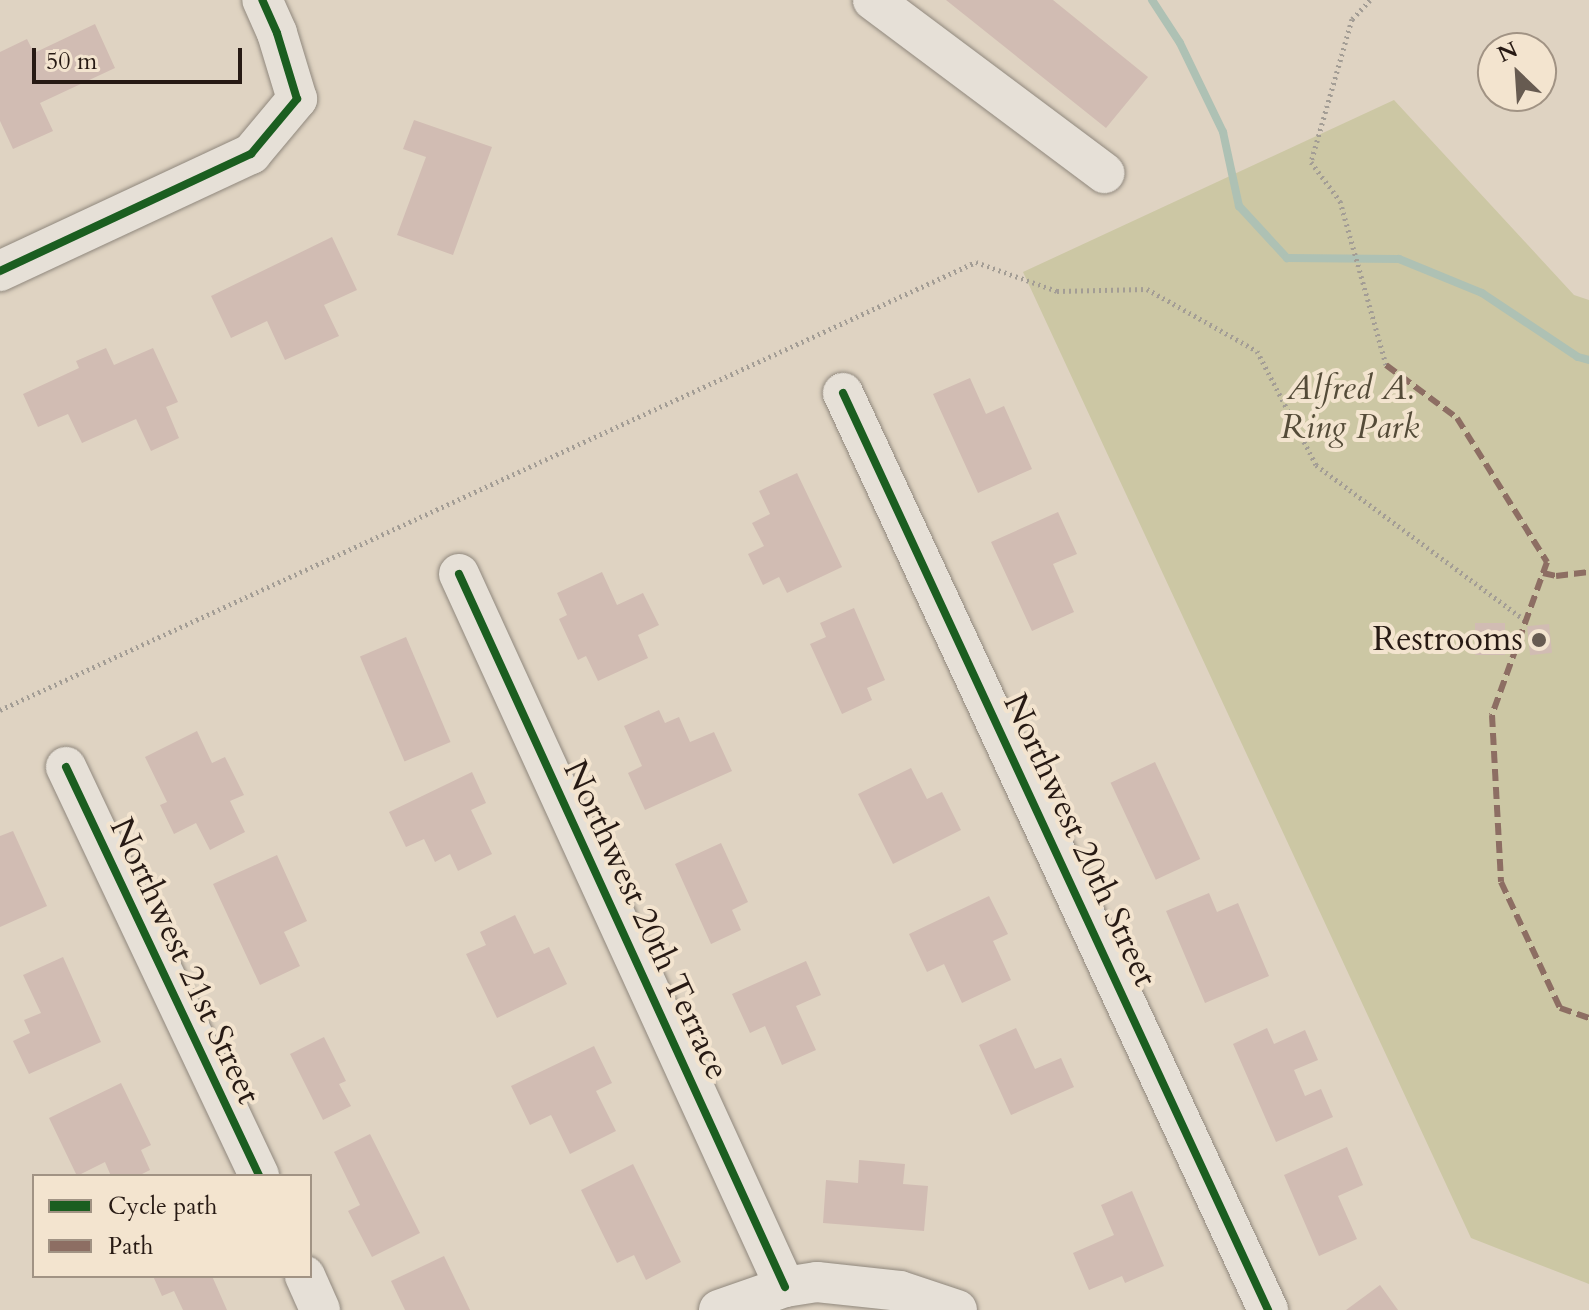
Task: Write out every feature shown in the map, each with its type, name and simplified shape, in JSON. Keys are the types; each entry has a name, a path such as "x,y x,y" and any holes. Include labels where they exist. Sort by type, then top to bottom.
{"street":[{"path":"0,271 251,154 297,99 262,0"},
{"path":"873,0 1104,173"},
{"name":"Northwest 20th Street","path":"843,393 1268,1310"},
{"name":"Northwest 20th Terrace","path":"459,574 785,1287"},
{"name":"Northwest 21st Street","path":"66,767 258,1174"},
{"path":"306,1278 320,1310"},
{"path":"719,1310 785,1287 817,1282 900,1291 957,1310"}],"path":[{"path":"1370,0 1352,19 1311,162 1340,201 1386,365"},
{"path":"0,710 976,262 1057,291 1147,289 1257,351 1316,465 1526,621"}],"green space":[{"name":"Alfred A. Ring Park","path":"1394,100 1574,295 1589,300 1589,1284 1471,1238 1023,272"}],"building":[{"path":"946,0 1053,0 1148,77 1106,128"},
{"path":"95,24 115,68 40,103 53,131 13,149 0,121 0,52 27,39 34,53"},
{"path":"414,120 492,147 453,255 397,235 426,157 403,149"},
{"path":"332,237 357,290 324,305 339,336 285,360 267,321 231,338 211,296"},
{"path":"106,348 114,365 153,348 178,402 166,407 179,438 151,451 136,419 82,443 68,414 38,427 23,394 79,368 76,361"},
{"path":"970,378 986,414 1004,406 1032,469 978,493 933,394"},
{"path":"797,473 842,567 787,593 779,577 763,585 748,554 764,546 752,523 770,514 759,491"},
{"path":"1058,512 1077,554 1053,564 1074,612 1032,631 991,542"},
{"path":"602,572 617,605 643,593 659,625 638,635 648,658 598,681 586,656 578,660 559,619 567,615 557,593"},
{"path":"854,608 885,680 867,688 872,700 842,714 810,644 826,637 820,623"},
{"path":"1475,623 1505,623 1505,655 1475,655"},
{"name":"Restrooms","path":"1549,624 1552,653 1530,655 1527,626"},
{"path":"406,637 451,742 405,761 360,657"},
{"path":"659,710 665,723 679,717 690,742 714,732 732,771 645,810 628,773 642,766 624,726"},
{"path":"197,731 212,763 225,757 244,795 230,801 245,832 210,850 196,823 174,834 160,805 167,802 145,757"},
{"path":"1155,762 1200,859 1156,880 1111,783"},
{"path":"911,768 927,799 942,792 961,830 893,864 858,794"},
{"path":"472,772 486,803 471,810 492,854 458,871 450,854 435,862 424,839 406,847 389,812"},
{"path":"13,831 47,906 0,927 0,836"},
{"path":"721,843 748,902 732,910 741,930 711,944 675,864"},
{"path":"277,855 307,921 284,932 300,966 260,985 213,884"},
{"path":"1209,893 1217,912 1238,903 1269,976 1205,1003 1166,911"},
{"path":"989,896 1008,934 993,941 1011,980 962,1003 944,964 927,972 909,934"},
{"path":"515,915 534,954 549,947 567,984 497,1018 466,954 486,945 480,932"},
{"path":"63,957 101,1042 29,1074 13,1041 30,1033 24,1020 41,1013 23,975"},
{"path":"806,961 821,995 796,1006 816,1050 782,1065 765,1026 750,1033 732,994"},
{"path":"1016,1028 1035,1069 1061,1058 1074,1087 1011,1115 979,1045"},
{"path":"1267,1028 1274,1044 1305,1030 1318,1060 1294,1070 1305,1096 1321,1089 1333,1117 1276,1142 1233,1044"},
{"path":"324,1037 346,1081 339,1084 351,1106 323,1120 290,1054"},
{"path":"594,1046 612,1083 596,1091 616,1131 570,1154 551,1115 530,1125 511,1086"},
{"path":"121,1083 151,1145 141,1150 150,1170 142,1174 110,1174 105,1162 76,1174 49,1118"},
{"path":"370,1134 420,1233 372,1257 348,1211 360,1205 334,1152"},
{"path":"1347,1147 1363,1185 1338,1196 1357,1239 1319,1256 1284,1175"},
{"path":"859,1160 905,1164 903,1184 928,1186 924,1231 823,1223 826,1180 858,1183"},
{"path":"633,1164 681,1262 646,1280 634,1255 617,1263 581,1190"},
{"path":"1132,1191 1164,1266 1125,1283 1122,1276 1089,1290 1073,1253 1114,1235 1101,1205"},
{"path":"444,1256 470,1310 405,1310 391,1281"},
{"path":"154,1278 213,1278 227,1310 183,1310 174,1291 162,1296"},
{"path":"1380,1285 1398,1310 1346,1310"}],"waterway":[{"path":"1152,0 1180,43 1223,132 1239,206 1287,258 1399,259 1482,293 1578,357 1589,360"}],"marked path":[{"path":"1386,365 1457,418 1547,562 1492,715 1501,882 1560,1008 1589,1018"},
{"path":"1543,573 1556,576 1589,572"}],"cycle path":[{"path":"0,271 251,154 297,99 277,33 262,0"},
{"path":"843,393 1268,1310"},
{"path":"459,574 785,1287"},
{"path":"66,767 258,1174"}],"place":[{"name":"Restrooms","path":"1539,640"}]}
